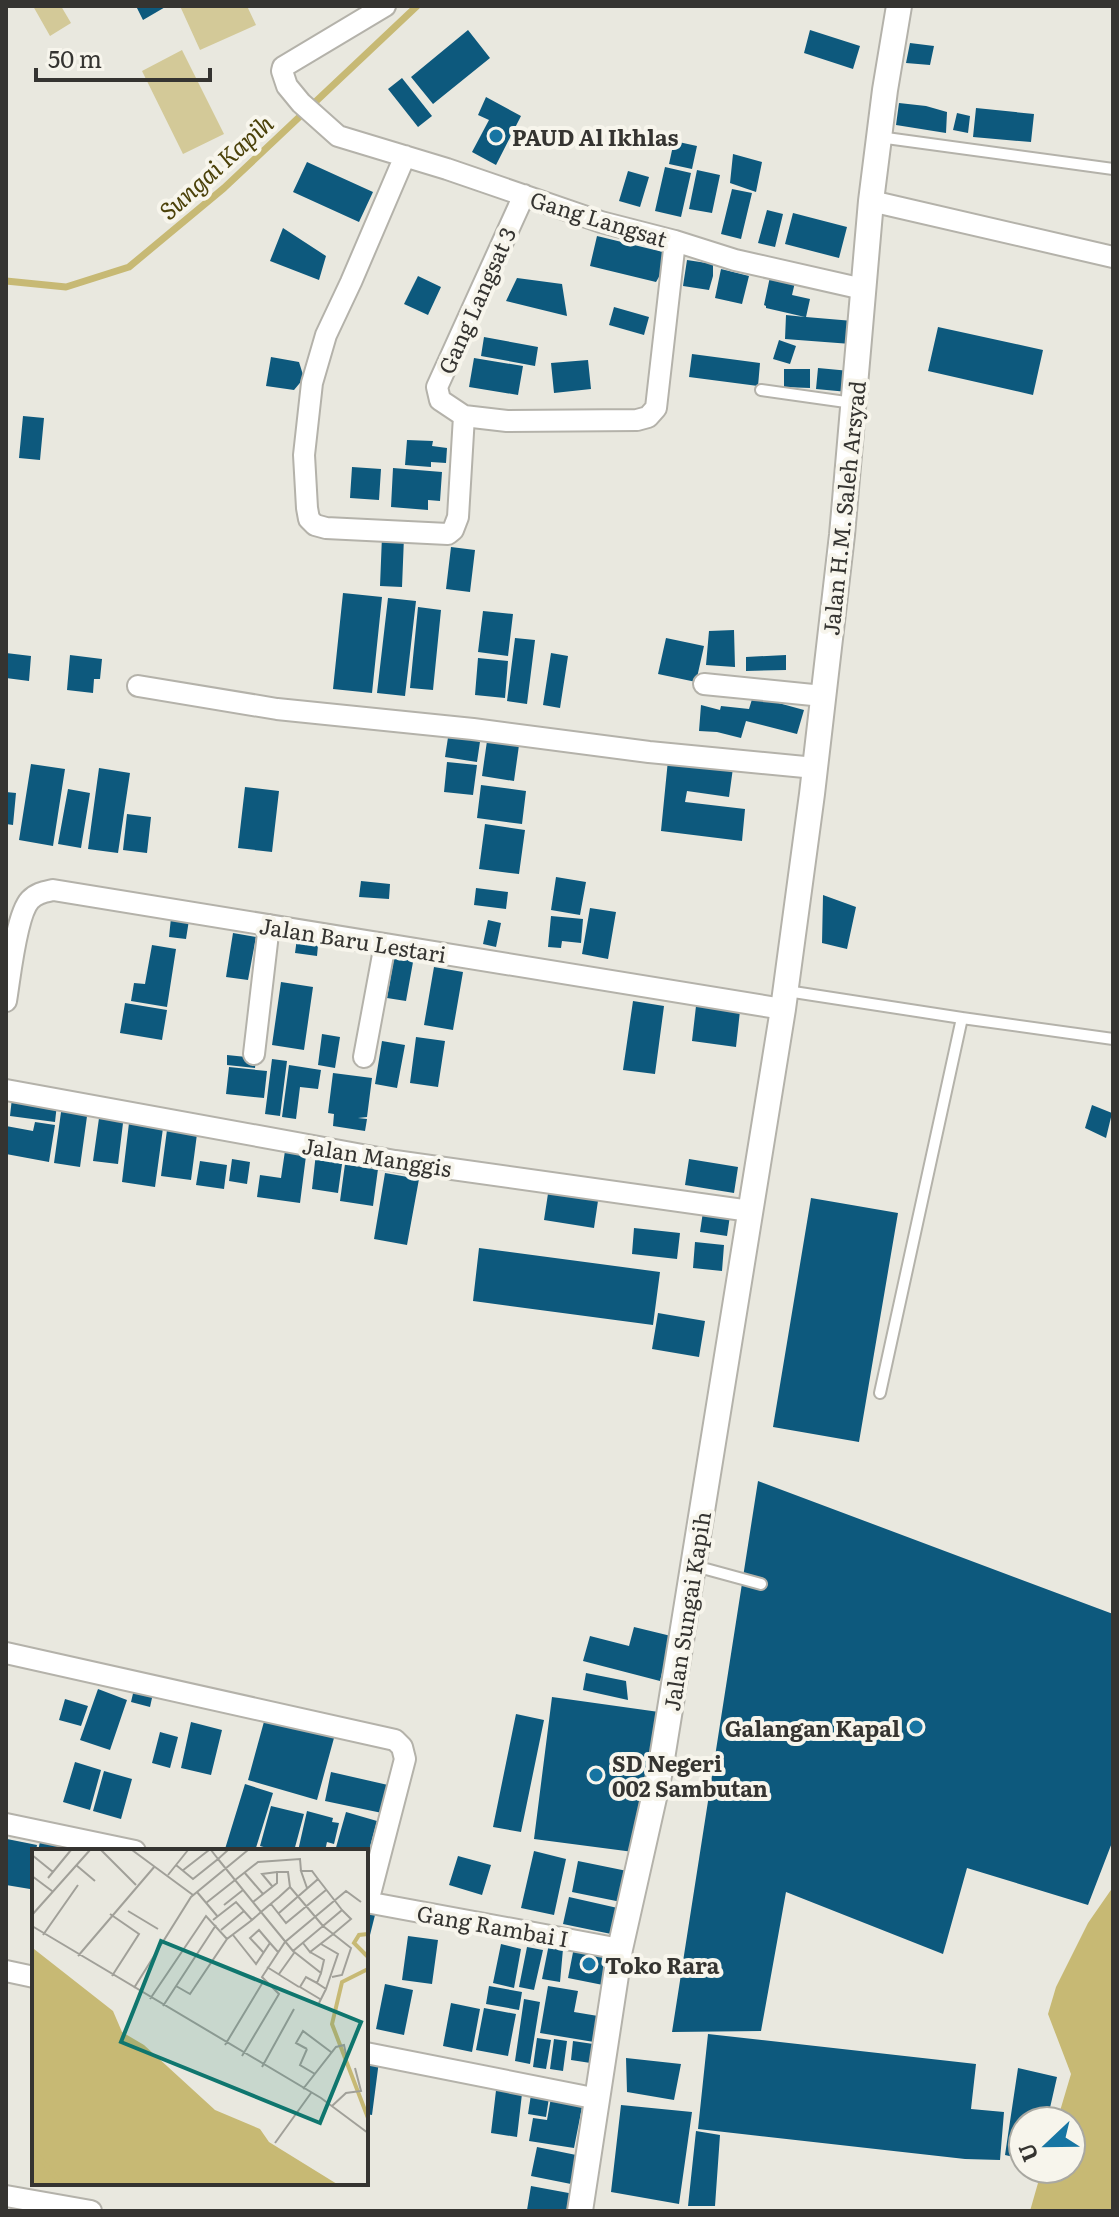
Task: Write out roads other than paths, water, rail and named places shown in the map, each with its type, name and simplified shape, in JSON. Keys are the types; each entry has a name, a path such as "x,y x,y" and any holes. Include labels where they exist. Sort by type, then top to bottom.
{"street":[{"name":"Gang Langsat","path":"385,6 286,63 282,71 287,86 301,103 333,132 601,222 735,260 863,289"},
{"name":"Jalan H.M. Saleh Arsyad","path":"784,1000 842,535 871,201 899,6"},
{"path":"405,156 326,335 312,383 304,455 307,508 309,519 315,525 448,534 458,517 464,416 507,421 637,420 648,417 656,408 675,241"},
{"name":"Gang Langsat 3","path":"464,416 440,400 437,387 524,195"},
{"path":"871,201 1113,257"},
{"path":"704,684 823,696"},
{"path":"138,686 277,709 815,768"},
{"name":"Jalan Baru Lestari","path":"6,1001 21,916 27,902 37,893 53,890 385,944 784,1000"},
{"path":"254,1054 269,925"},
{"path":"364,1057 385,944"},
{"name":"Jalan Sungai Kapih","path":"580,2211 620,1949 660,1771 784,1000"},
{"name":"Jalan Manggis","path":"6,1090 395,1161 750,1211"},
{"path":"6,1653 380,1736 399,1743 405,1759 368,1898"},
{"path":"6,1824 125,1849"},
{"name":"Gang Rambai I","path":"368,1902 620,1949"},
{"path":"6,1971 32,1977"},
{"path":"368,2053 598,2099"},
{"path":"6,2196 91,2211"}],"lane":[{"path":"879,137 1113,169"},
{"path":"761,390 853,403"},
{"path":"784,1000 962,1018 1113,1039"},
{"path":"880,1393 962,1018"},
{"path":"693,1566 761,1584"}],"waterway":[{"name":"Sungai Kapih","path":"6,281 66,287 129,267 224,188 417,6"}],"place":[{"name":"PAUD Al Ikhlas","path":"496,136"},
{"name":"Galangan Kapal","path":"916,1727"},
{"name":"SD Negeri 002 Sambutan","path":"596,1775"},
{"name":"Toko Rara","path":"589,1964"}]}
